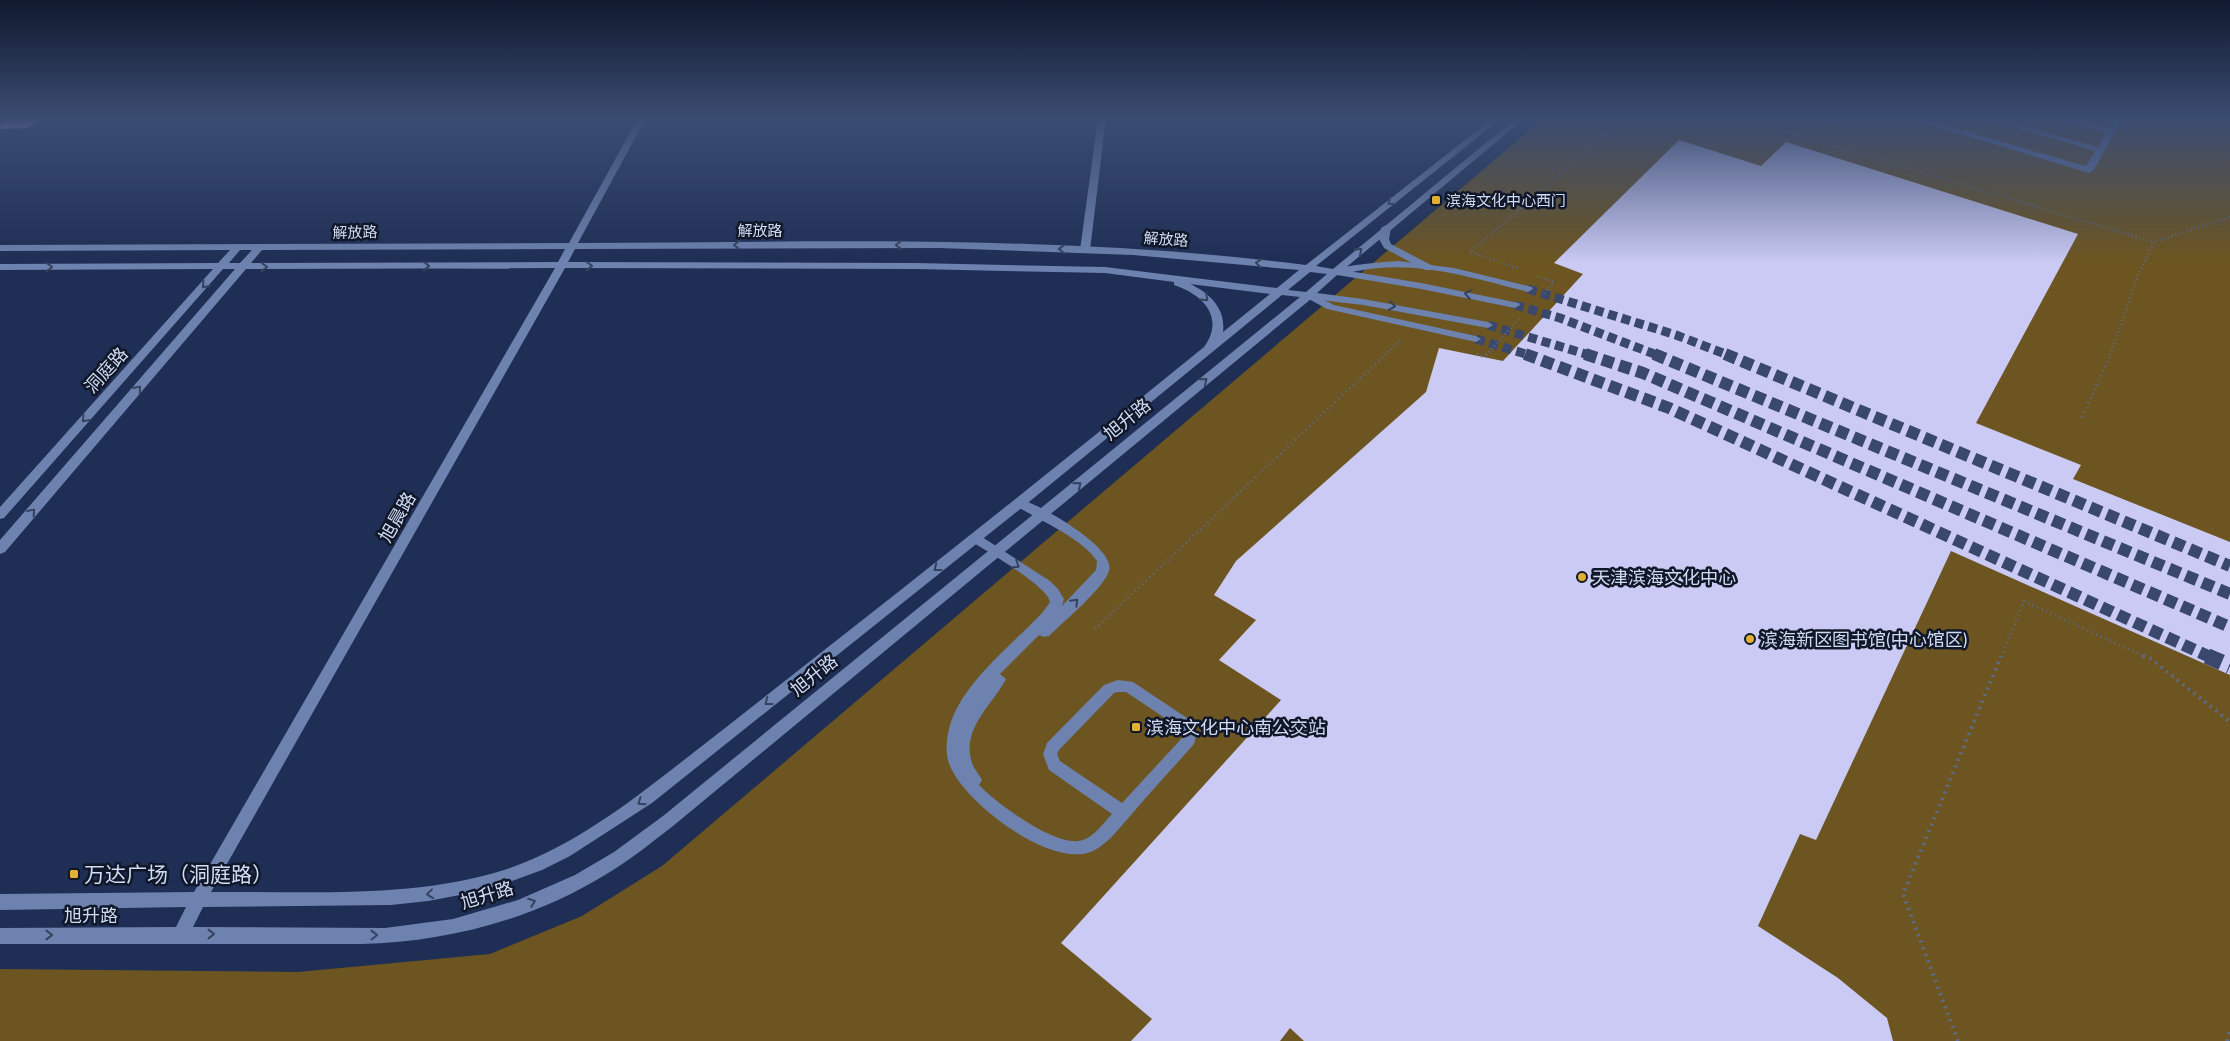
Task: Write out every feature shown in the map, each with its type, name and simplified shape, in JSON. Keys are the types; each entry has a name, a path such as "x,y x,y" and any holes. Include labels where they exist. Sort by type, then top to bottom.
{"street":[{"name":"旭晨路","path":"181,934 198,900 561,266 615,167"},
{"path":"1085,250 1096,167"},
{"name":"旭升路","path":"0,902 357,899 428,894 461,889 536,865 616,819 647,798 1020,503 1307,269 1437,167"},
{"name":"旭升路","path":"0,936 422,933 485,918 552,894 586,878 619,857 668,821 1309,295 1386,228 1461,167"},
{"path":"2076,167 2088,170 2090,167"},
{"path":"1386,228 1384,239 1387,246 1429,268"},
{"name":"解放路","path":"0,248 939,245 1085,250 1187,256 1307,269 1434,288 1515,305"},
{"name":"洞庭路","path":"0,515 237,248"},
{"path":"0,549 259,248"},
{"path":"1333,273 1380,265 1429,268 1528,289"},
{"name":"解放路","path":"0,267 1008,267 1105,270 1282,291 1419,311 1488,325"},
{"path":"1144,274 1183,284 1208,300 1214,307 1218,324 1217,334 1207,352"},
{"path":"1309,295 1331,307 1476,339"},
{"path":"1020,503 1078,537 1099,554 1104,569 1098,579 1002,674 981,700 965,730 963,753 970,775 980,788 1046,835 1065,842 1094,842"},
{"path":"975,538 1039,579 1052,589 1057,597 1056,606 968,702 959,720 956,735 955,758 958,768 974,792 1043,840 1083,848 1094,842 1122,813 1189,740 1190,732 1185,724 1128,686 1118,686 1109,689 1052,747 1050,754 1054,765 1122,813"}],"path":[{"path":"1517,268 1470,252 1569,167"},
{"path":"1903,167 2154,242 2230,217"},
{"path":"2082,417 2109,358 2139,273 2154,242"},
{"path":"1536,275 1554,282"},
{"path":"1095,628 1402,338"},
{"path":"1475,354 1484,357"},
{"path":"1958,1041 1904,894 2024,601 2151,659 2230,722"},
{"path":"2227,1041 2230,1028"}],"shaded area":[{"path":"1487,167 2230,167 2230,1041 0,1041 0,969 298,972 490,954 582,916 662,866"}],"building":[{"name":"天津滨海文化中心","path":"1652,167 1864,167 2078,234 1976,423 2081,465 2073,479 2230,542 2230,675 1951,551 1816,840 1800,834 1758,926 1838,978 1887,1018 1893,1041 1304,1041 1290,1028 1280,1041 1131,1041 1152,1019 1061,943 1281,700 1219,660 1256,620 1214,595 1236,561 1426,392 1439,348 1503,361 1583,274 1554,263"}],"tunnel":[{"path":"1528,289 1676,335 1728,355"},
{"path":"1515,305 1560,318 1657,355"},
{"path":"1488,325 1589,355"},
{"path":"1476,339 1529,355"},
{"path":"1525,354 1669,408 2210,657"},
{"path":"1585,354 1643,373 2230,627"},
{"path":"1654,354 2230,594"},
{"path":"1725,354 2230,566"},
{"path":"2207,656 2230,666"}],"place":[{"name":"滨海文化中心西门","path":"1436,200"},
{"name":"天津滨海文化中心","path":"1582,577"},
{"name":"滨海新区图书馆(中心馆区)","path":"1750,639"},
{"name":"滨海文化中心南公交站","path":"1136,727"},
{"name":"万达广场（洞庭路）","path":"74,874"}]}
